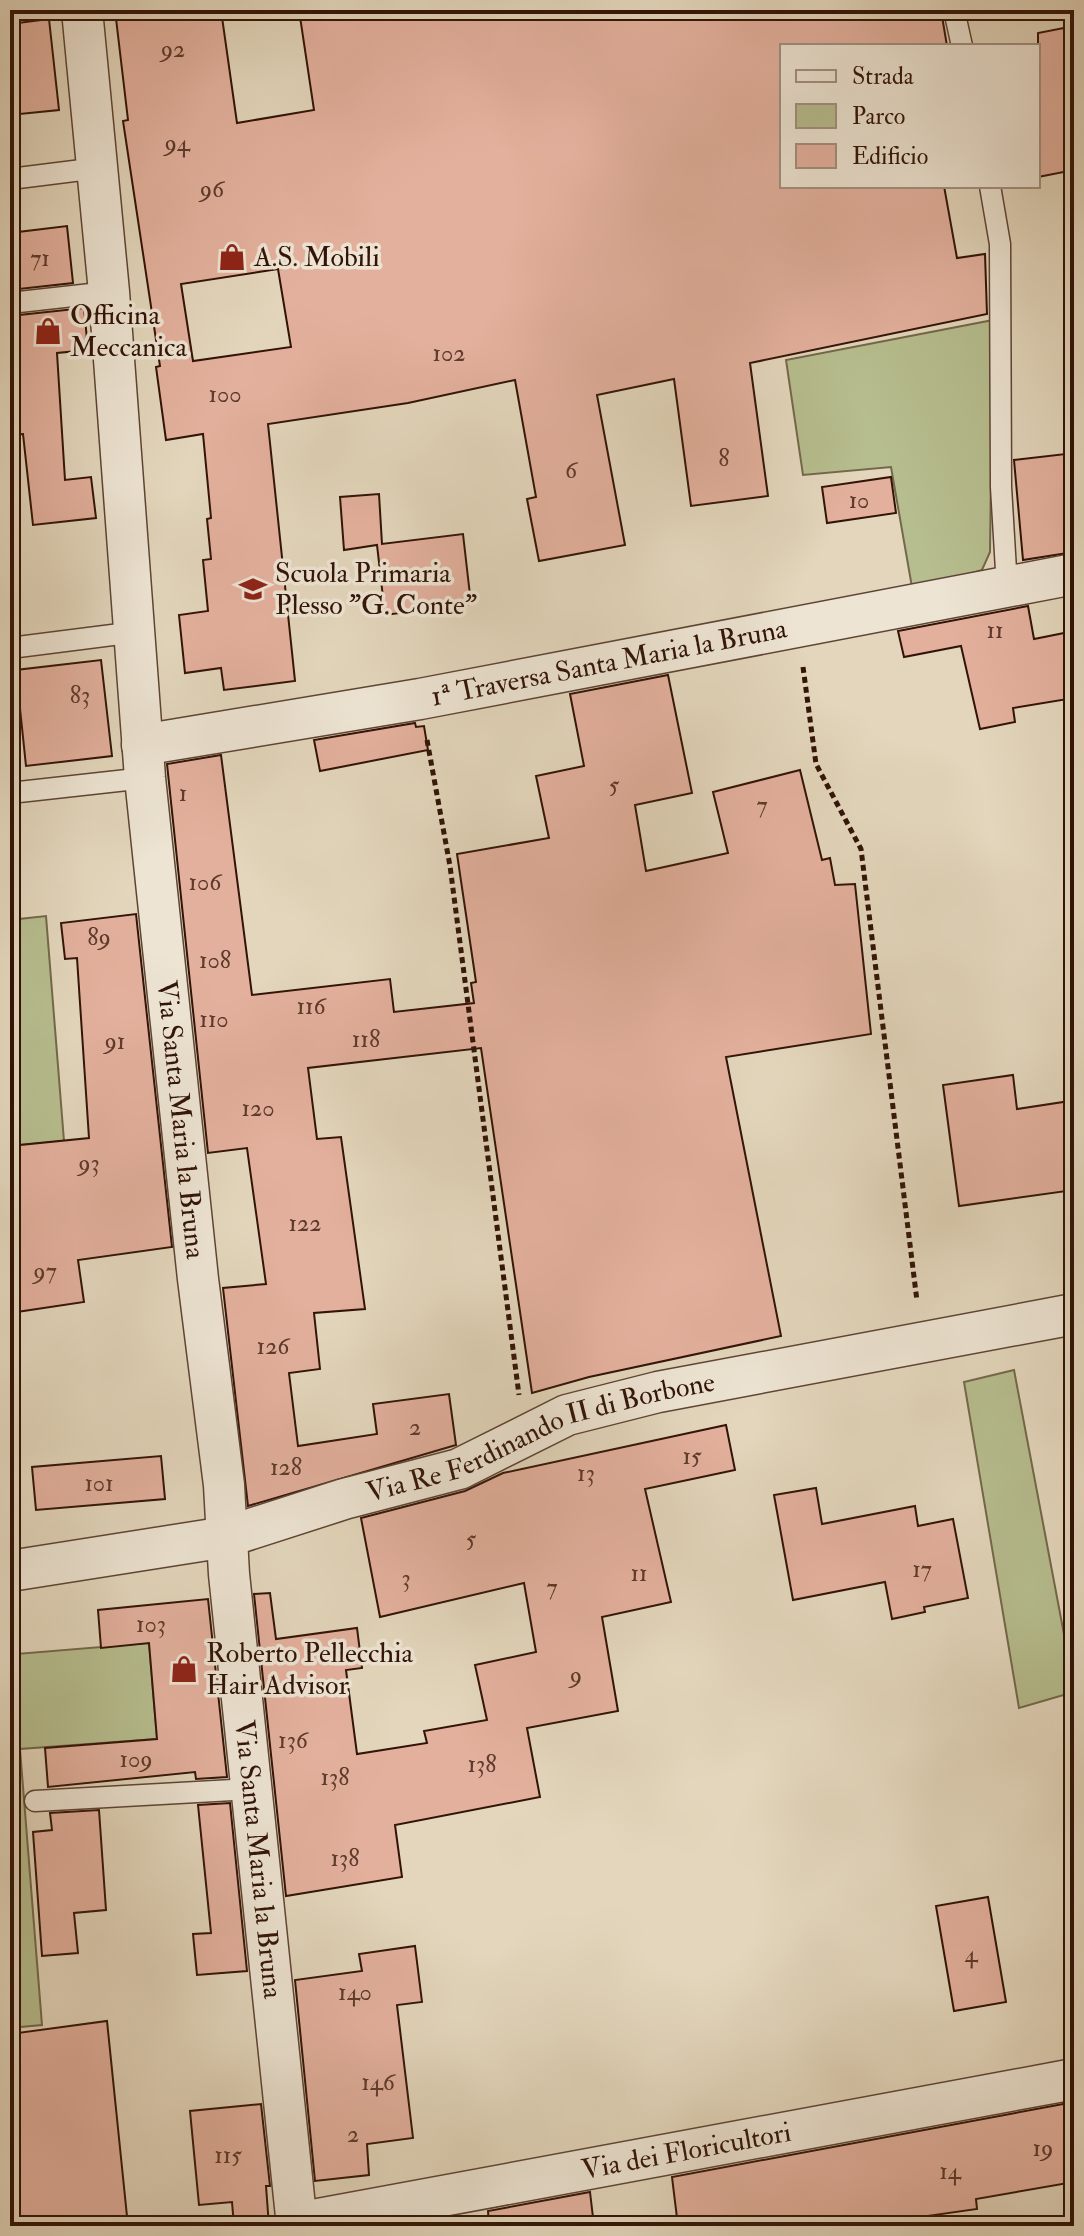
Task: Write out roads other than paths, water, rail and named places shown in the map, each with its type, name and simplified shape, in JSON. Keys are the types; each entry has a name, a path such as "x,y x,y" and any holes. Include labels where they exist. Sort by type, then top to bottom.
{"street":[{"name":"Via Santa Maria la Bruna","path":"82,10 109,292 144,762 198,1279 224,1485 226,1537 297,2224"},
{"name":"1ª Traversa Santa Maria la Bruna","path":"144,762 420,699 1074,574"},
{"name":"Via Re Ferdinando II di Borbone","path":"10,1571 226,1537 344,1499 459,1469 567,1415 658,1392 1074,1314"},
{"name":"Via dei Floricultori","path":"297,2224 1074,2079"}],"lane":[{"path":"954,10 962,44"},
{"path":"10,179 98,168"},
{"path":"990,188 1000,244 1001,487 1007,587"},
{"path":"10,303 109,292"},
{"path":"10,648 136,632"},
{"path":"10,793 144,762"},
{"path":"35,1801 251,1789"}],"place":[{"name":"A.S. Mobili","path":"232,257"},
{"name":"Officina Meccanica","path":"48,331"},
{"name":"Scuola Primaria Plesso \"G. Conte\"","path":"253,589"},
{"name":"Roberto Pellecchia Hair Advisor","path":"184,1669"}]}
